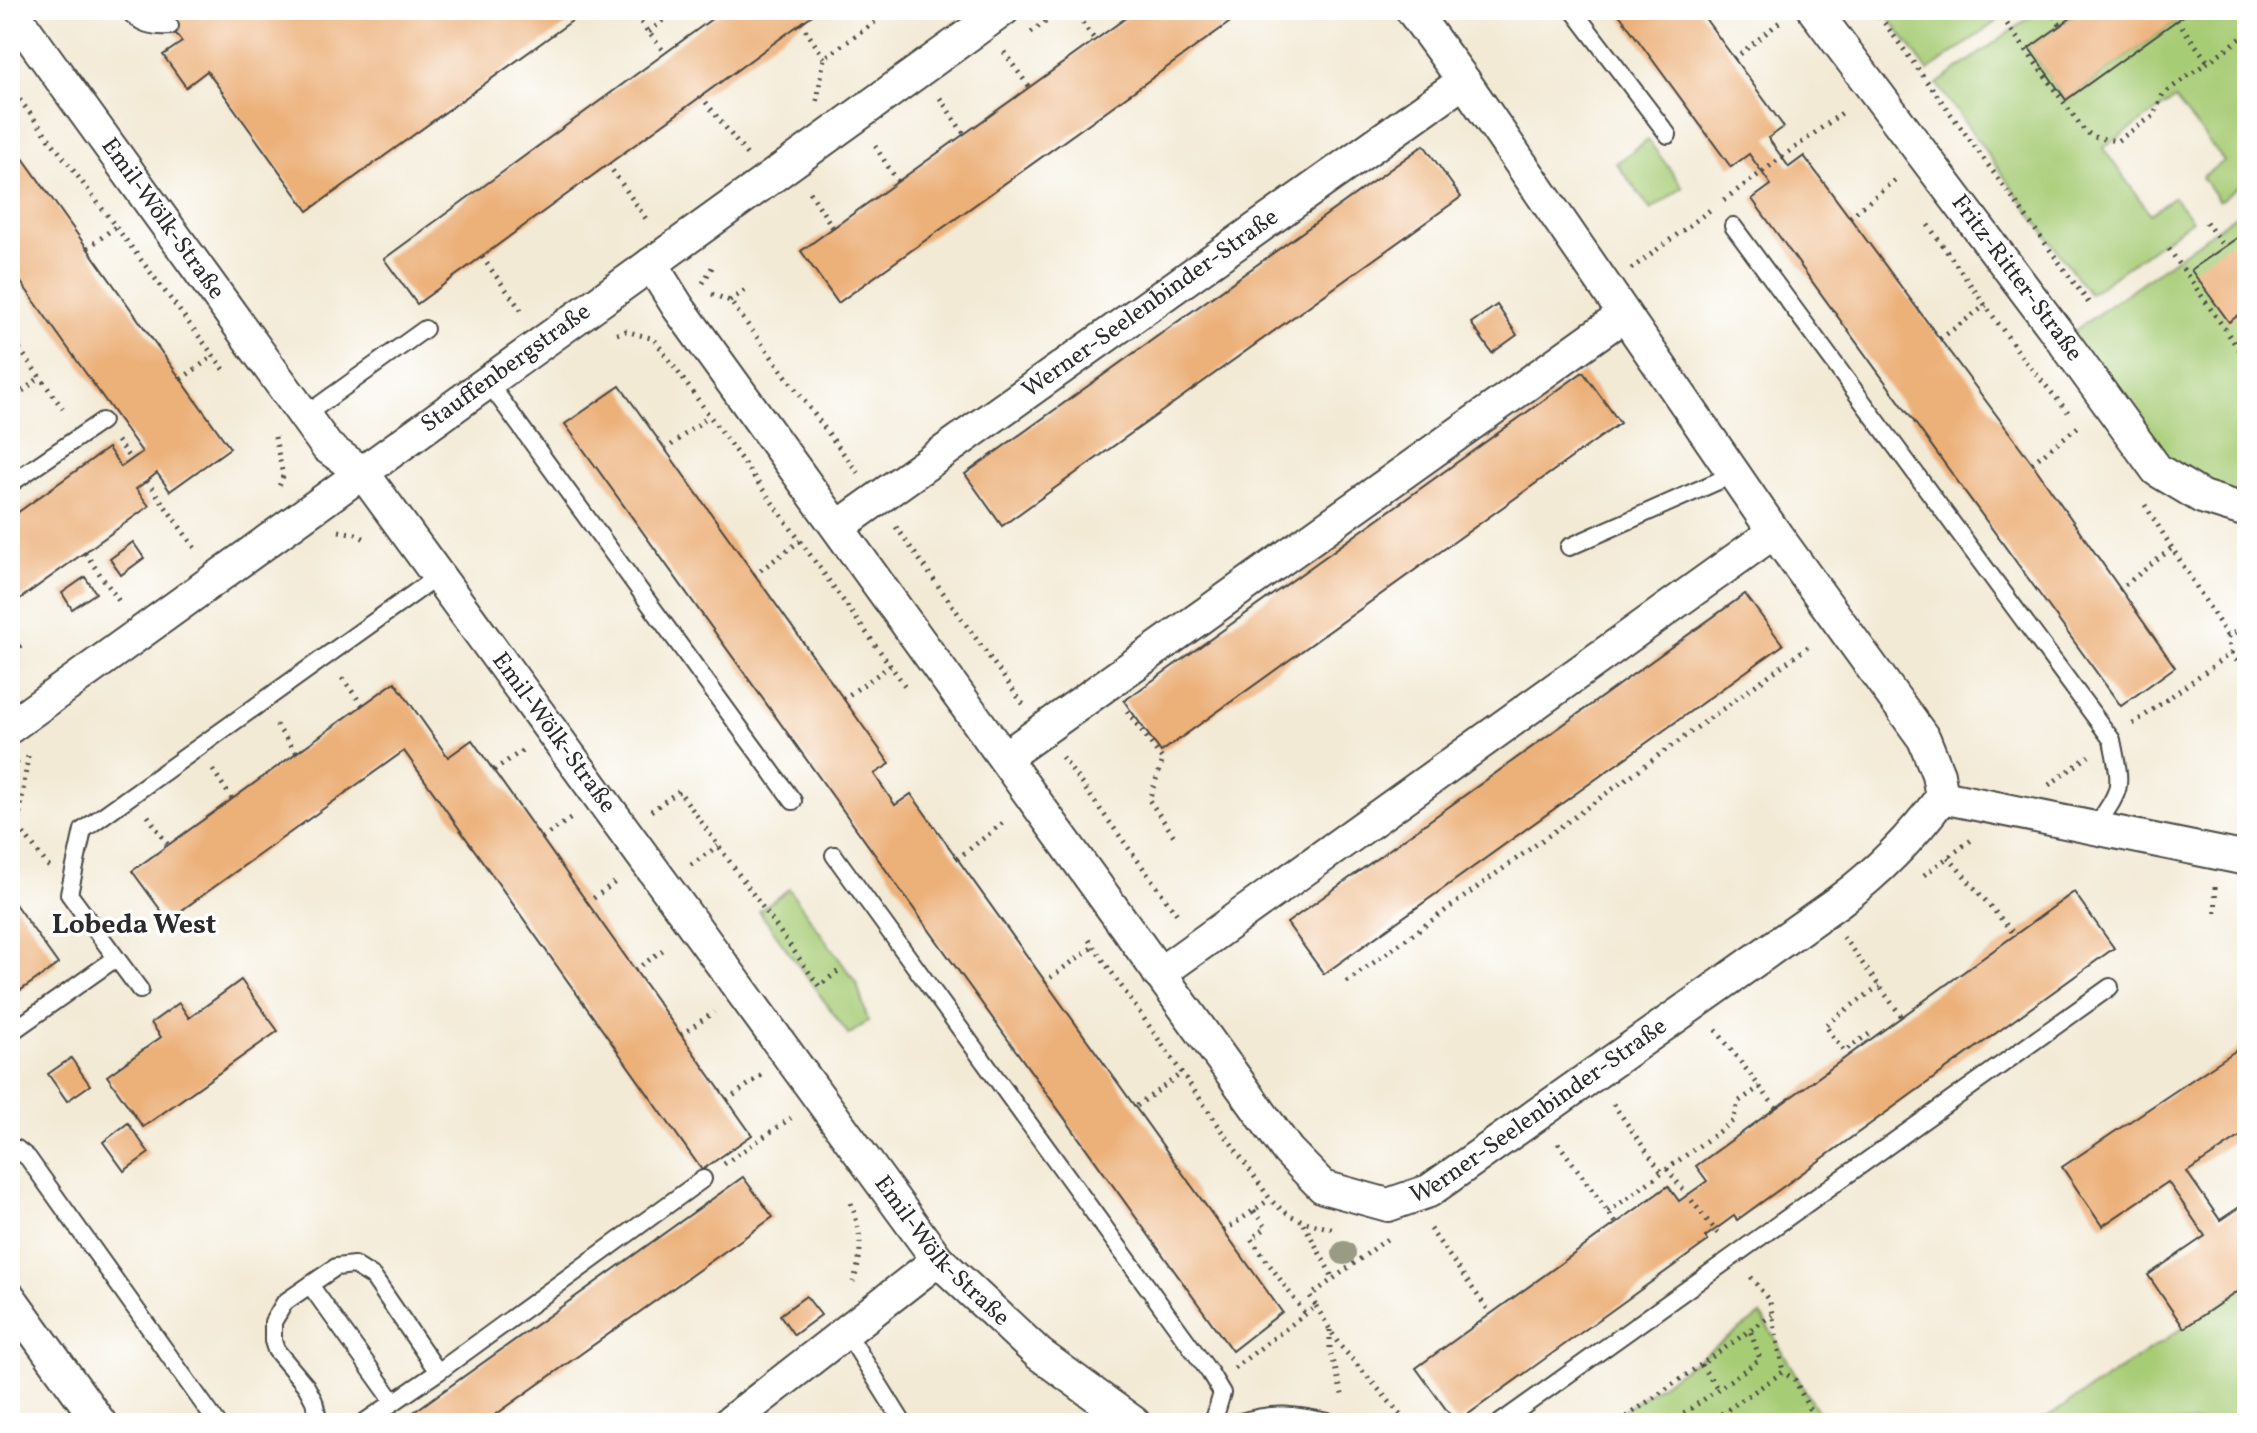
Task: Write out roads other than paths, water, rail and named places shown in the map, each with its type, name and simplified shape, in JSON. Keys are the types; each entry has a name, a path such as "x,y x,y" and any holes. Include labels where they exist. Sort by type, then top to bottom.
{"street":[{"name":"Emil-Wölk-Straße","path":"11,10 327,447 363,473 938,1260 1039,1354 1134,1423"},
{"name":"Stauffenbergstraße","path":"10,727 1003,10"},
{"path":"1412,10 1774,532 1924,739 1938,774 1942,797 2247,859"},
{"name":"Fritz-Ritter-Straße","path":"1814,10 2047,318 2157,470 2202,497 2247,511"},
{"name":"Werner-Seelenbinder-Straße","path":"838,527 1464,81"},
{"name":"Werner-Seelenbinder-Straße","path":"651,264 678,307 1159,974 1288,1151 1323,1187 1388,1205 1429,1191 1856,888 1921,826 1942,797"},
{"path":"1005,757 1624,315"},
{"path":"1159,974 1774,532"},
{"path":"729,1423 938,1260"},
{"path":"10,1298 100,1423"}],"lane":[{"path":"128,10 136,21 155,27 170,26"},
{"path":"1573,10 1668,135"},
{"path":"1733,226 2112,740 2120,779 2116,798 2094,829"},
{"path":"304,416 425,329"},
{"path":"488,382 793,801"},
{"path":"10,484 102,421"},
{"path":"1569,547 1734,474"},
{"path":"140,990 69,894 83,830 438,576"},
{"path":"834,855 1216,1382 1222,1393 1213,1423"},
{"path":"10,1033 116,958"},
{"path":"1500,1423 2110,987"},
{"path":"10,1148 17,1149 28,1158 217,1423"},
{"path":"363,1423 703,1179"},
{"path":"319,1423 314,1401 306,1386 276,1350 273,1322 285,1302 344,1265 354,1265 373,1277 438,1372"},
{"path":"310,1285 394,1402"},
{"path":"847,1333 903,1423"},
{"path":"1237,1423 1263,1415 1288,1414 1333,1423"}],"district":[{"name":"Lobeda West","path":"134,925"}]}
